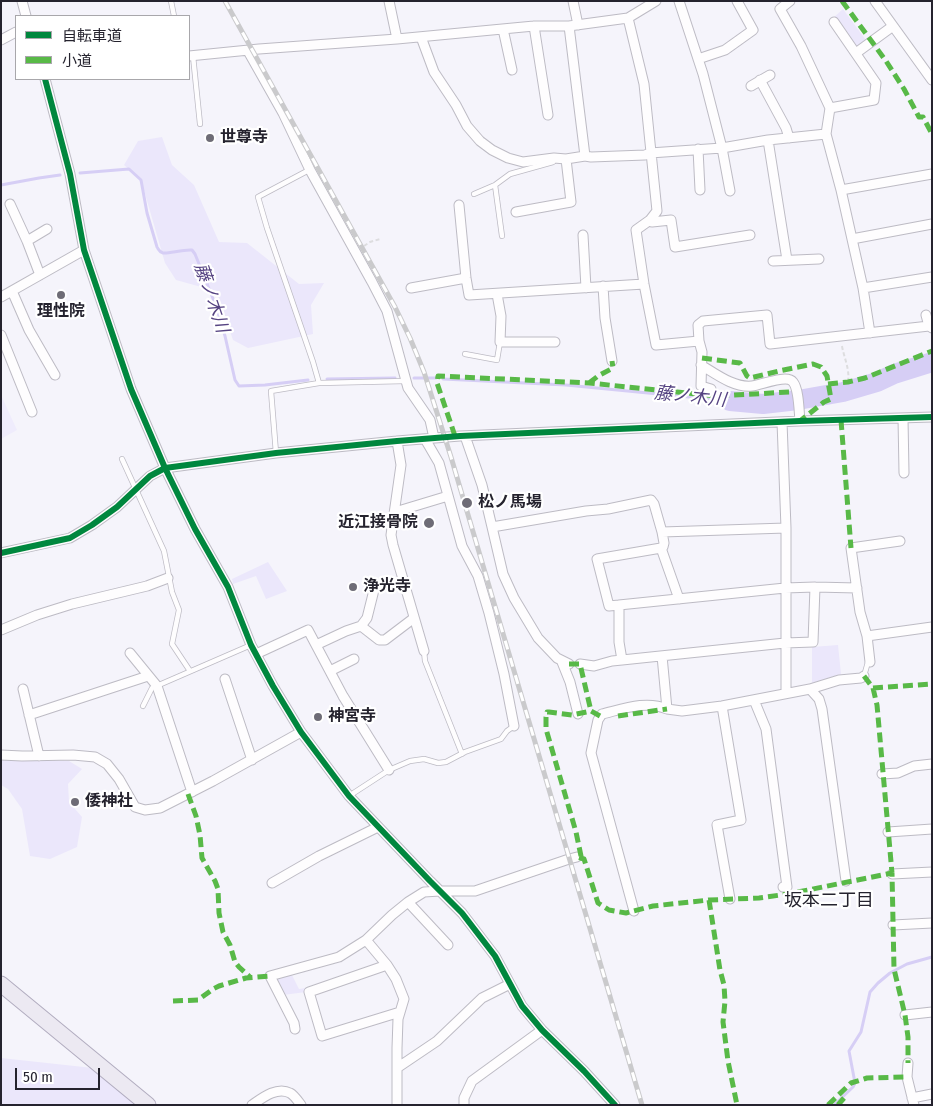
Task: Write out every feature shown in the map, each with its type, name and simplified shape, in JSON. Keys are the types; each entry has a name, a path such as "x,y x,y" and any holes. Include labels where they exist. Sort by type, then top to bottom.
{"main road":[{"path":"1,984 148,1105"}],"street":[{"path":"22,1 26,15"},
{"path":"389,1 397,39"},
{"path":"573,1 573,25 585,156"},
{"path":"679,1 703,74 722,148 730,191"},
{"path":"698,59 724,50 753,30 738,1"},
{"path":"790,1 780,9 801,46 830,108 826,134 841,190 863,288 870,333"},
{"path":"876,1 932,80"},
{"path":"191,56 534,26 573,25 628,18 654,2"},
{"path":"628,18 644,84 656,211 650,220 636,230 656,345 699,341"},
{"path":"830,108 874,100 876,83 834,22"},
{"path":"534,26 548,115"},
{"path":"856,53 893,26"},
{"path":"503,29 512,70"},
{"path":"1,40 15,33"},
{"path":"421,37 434,72 468,126 480,141 502,156 523,162 585,156 644,155 722,148 768,140 826,134"},
{"path":"248,50 283,113 310,170 387,311 408,388 430,420 429,438 439,463 462,546 478,576 504,674 514,726"},
{"path":"751,86 770,75"},
{"path":"45,80 70,174 84,250 131,388 165,468 195,529 228,587 251,645 273,686 301,732 349,796 462,913 495,956 522,1006 542,1030 584,1071 615,1105"},
{"path":"760,80 786,128 789,138"},
{"path":"768,140 787,260"},
{"path":"698,150 700,190"},
{"path":"516,212 571,202 564,159"},
{"path":"841,190 932,174"},
{"path":"10,204 40,275"},
{"path":"459,205 466,278 470,296 644,284"},
{"path":"650,220 652,222 671,220 675,247 750,235"},
{"path":"852,239 932,224"},
{"path":"27,241 47,229"},
{"path":"583,235 586,288"},
{"path":"1,297 84,250"},
{"path":"773,261 819,259"},
{"path":"863,288 932,277"},
{"path":"411,288 466,278"},
{"path":"603,286 605,318 612,361"},
{"path":"12,291 29,330 55,376"},
{"path":"497,294 501,316 500,342 555,342"},
{"path":"711,389 701,386 702,352 698,325 703,321 767,315 770,344 930,327 926,315"},
{"path":"1,335 32,412"},
{"path":"701,366 730,381 750,386 789,379 794,383 800,421"},
{"path":"1,553 70,538 117,507 150,476 165,468 276,453 429,438 800,421 932,417"},
{"path":"903,418 904,473"},
{"path":"782,422 786,528 786,693"},
{"path":"464,436 482,485 503,574 514,598 538,638 557,658 566,663 578,714"},
{"path":"397,441 401,465 392,535 393,545 424,651"},
{"path":"395,512 448,496"},
{"path":"492,527 650,500 654,504 662,532 663,547 597,559 609,606 785,588 857,588"},
{"path":"662,532 786,528"},
{"path":"870,662 867,636 860,612 851,548 900,541"},
{"path":"661,548 679,599"},
{"path":"1,630 37,615 72,604 147,586 168,578"},
{"path":"580,664 594,666 612,661 785,643 813,642 815,588"},
{"path":"316,645 361,626 367,618 374,590"},
{"path":"619,605 619,642 622,660"},
{"path":"361,626 379,640 385,640 414,618"},
{"path":"867,636 932,627"},
{"path":"256,654 308,630 343,696 389,770"},
{"path":"130,653 157,686 192,792"},
{"path":"662,656 667,709"},
{"path":"330,671 354,659"},
{"path":"29,715 148,676"},
{"path":"634,911 591,753 598,720 602,714 643,705 659,705 667,709 682,711 722,706 810,689 839,680 861,678 864,676"},
{"path":"225,679 252,760"},
{"path":"23,689 39,756"},
{"path":"810,689 819,699 822,709 846,881"},
{"path":"754,700 766,729 786,889"},
{"path":"722,706 741,820 718,824 730,899"},
{"path":"1,755 73,755 95,757 107,764 119,779 135,807 146,810 160,808 192,792 301,732"},
{"path":"882,774 898,773 914,766 932,764"},
{"path":"272,883 319,856 378,827"},
{"path":"888,832 932,829"},
{"path":"295,1029 294,1023 270,976 339,957 366,940 392,915 424,892 474,891 577,857"},
{"path":"892,874 932,872"},
{"path":"408,902 448,945"},
{"path":"893,925 932,923"},
{"path":"366,940 387,965 396,979 404,999 398,1019 397,1105"},
{"path":"387,965 309,992 322,1036 400,1012"},
{"path":"397,1068 437,1041 482,998 510,984"},
{"path":"905,1015 932,1012"},
{"path":"464,1105 464,1098 472,1081 542,1030"},
{"path":"908,1063 907,1077 913,1101 932,1094"},
{"path":"252,1105 274,1092 283,1091 291,1093 301,1105"}],"lane":[{"path":"171,1 174,15"},
{"path":"191,56 200,124"},
{"path":"474,194 495,185 510,174 564,159"},
{"path":"310,170 258,197 319,383"},
{"path":"495,185 502,236"},
{"path":"465,354 497,360 500,342"},
{"path":"276,453 271,391 319,383 406,381"},
{"path":"122,459 164,551 168,578 180,610 172,644 190,671"},
{"path":"143,706 152,688 251,645"},
{"path":"424,651 425,661 462,754"},
{"path":"864,676 868,662 870,662"},
{"path":"349,796 389,770 410,761 424,759 438,763 446,762 465,752 501,739 514,726"}],"path":[{"path":"370,242 380,239"},
{"path":"840,336 848,366 848,382"}],"shaded area":[{"path":"843,9 868,43 855,53 832,19"},
{"path":"162,137 172,165 194,185 219,242 247,243 299,284 324,283 311,305 313,334 248,348 233,340 216,291 176,280 165,263 141,180 124,165 138,141"},
{"path":"1,395 17,430 1,439"},
{"path":"268,562 287,591 266,599 256,576 233,584 232,579"},
{"path":"838,645 841,674 812,683 812,647"},
{"path":"1,760 69,761 82,769 68,784 69,802 82,817 77,847 50,859 30,856 22,809 8,789 1,785"},
{"path":"291,973 299,989 306,988 306,992 283,995 275,978"},
{"path":"1,1058 93,1068 140,1105 1,1105"}],"waterway":[{"name":"藤ノ木川","path":"80,173 129,169 141,180 147,213 159,251 165,253 192,250 195,254 216,306 235,380 239,386 308,380"},
{"name":"藤ノ木川","path":"1,185 60,175"},
{"name":"藤ノ木川","path":"730,401 763,404 843,392 932,362"},
{"name":"藤ノ木川","path":"327,379 395,378"},
{"name":"藤ノ木川","path":"414,378 436,378"},
{"name":"藤ノ木川","path":"443,379 566,385 730,401"},
{"path":"834,1105 855,1083 849,1051 861,1032 870,992 890,973 907,964 932,957"}],"railway":[{"path":"225,1 395,307 424,372 451,457 642,1105"}],"marked path":[{"path":"842,1 886,61 919,117 923,117 932,134"},
{"path":"828,384 865,378 932,351"},
{"path":"702,358 740,363 750,378 813,364 821,367 827,376 831,399 824,402 800,421"},
{"path":"589,383 613,368 612,361"},
{"path":"455,436 437,383 438,376 589,383 716,396 790,392"},
{"path":"841,420 851,548"},
{"path":"569,664 580,664 591,711"},
{"path":"864,676 873,688 877,705 892,873"},
{"path":"873,688 932,684"},
{"path":"618,716 667,709"},
{"path":"600,716 591,711 572,715 547,712 546,717 546,729 576,832 581,856 577,857 584,859 598,903 609,910 626,913 653,906 788,894 892,873 894,969 905,1015 908,1037 908,1063"},
{"path":"188,794 196,816 202,858 218,889 219,913 223,932 230,945 235,962 250,977"},
{"path":"709,900 724,985 723,1022 728,1061 737,1105"},
{"path":"173,1001 198,1000 219,986 246,978 270,976"},
{"path":"828,1105 851,1083 867,1078 907,1077"},
{"path":"838,1105 844,1098"}],"cycle path":[{"path":"45,80 70,174 84,250 131,389 165,468 195,529 228,587 251,645 273,686 301,732 349,796 462,913 495,956 522,1006 542,1030 584,1071 615,1105"},
{"path":"1,553 70,538 117,507 150,476 165,468 276,453 460,436 932,417"}],"place":[{"name":"世尊寺","path":"210,138"},
{"name":"理性院","path":"61,295"},
{"name":"松ノ馬場","path":"467,503"},
{"name":"近江接骨院","path":"429,523"},
{"name":"浄光寺","path":"353,587"},
{"name":"神宮寺","path":"318,717"},
{"name":"倭神社","path":"75,802"}],"district":[{"name":"坂本二丁目","path":"829,901"}]}
